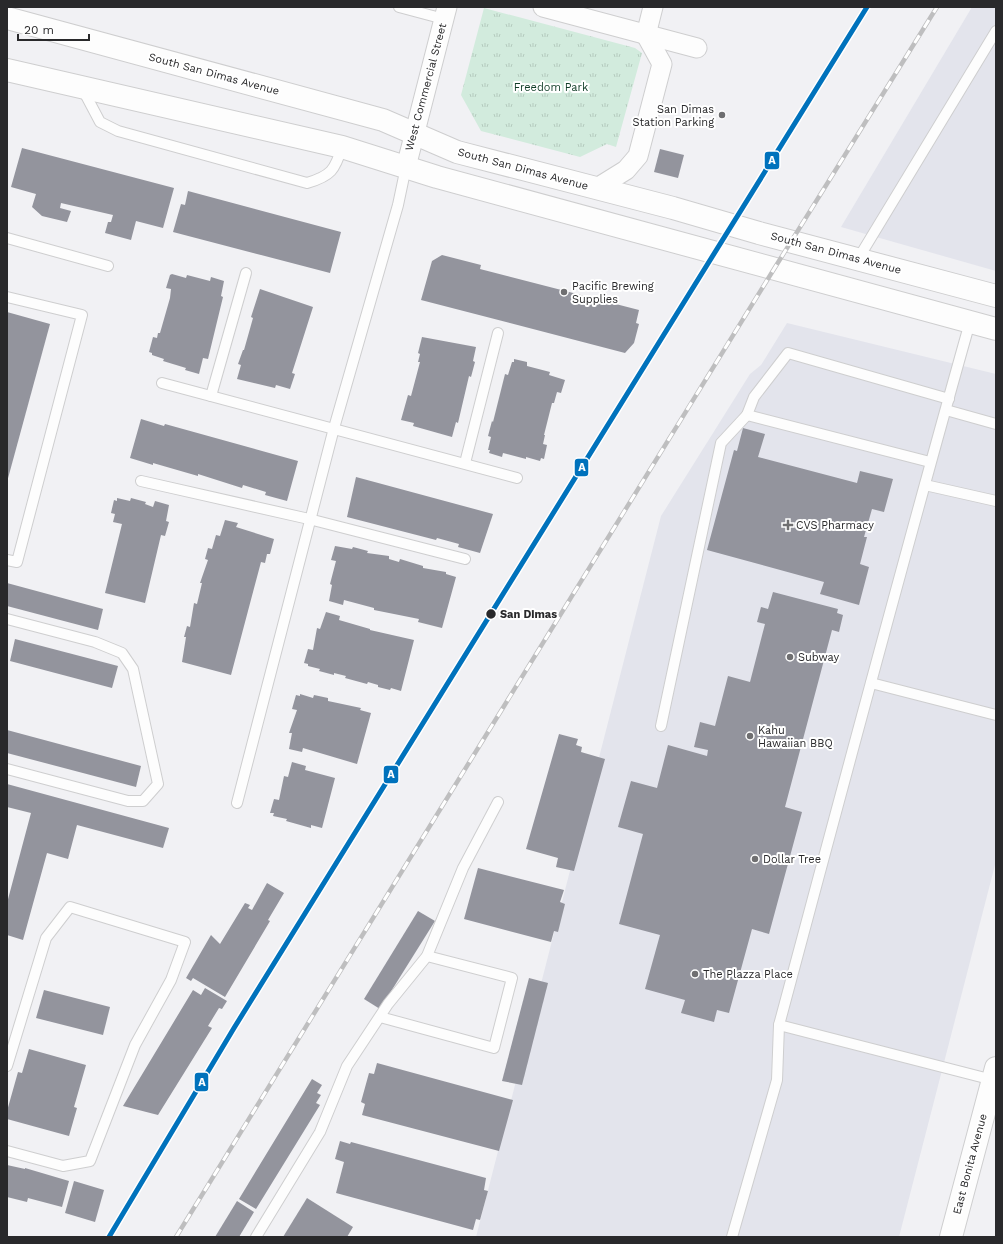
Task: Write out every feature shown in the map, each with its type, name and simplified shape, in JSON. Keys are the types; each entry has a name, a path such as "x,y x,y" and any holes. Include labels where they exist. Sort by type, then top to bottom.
{"street":[{"path":"542,7 696,48"},
{"path":"597,188 626,170 638,156 662,64 646,35 654,7"},
{"name":"West Commercial Street","path":"406,167 413,134 446,13"},
{"name":"South San Dimas Avenue","path":"7,18 383,120 457,152 597,188 996,296"},
{"path":"8,74 82,88 342,147 474,187 996,329"},
{"name":"East Bonita Avenue","path":"951,1237 995,1076"}],"lane":[{"path":"399,7 446,13"},
{"path":"858,258 996,31"},
{"path":"82,88 100,122 118,131 307,183 324,178 336,164 342,147"},
{"path":"237,803 334,428 398,205 406,167"},
{"path":"7,238 108,266"},
{"path":"211,396 246,273"},
{"path":"7,297 82,315 17,562 7,560"},
{"path":"732,1237 776,1080 779,1025 930,462 970,322"},
{"path":"465,464 498,333"},
{"path":"661,726 721,443 747,415 754,397 788,353 949,399"},
{"path":"162,383 518,478"},
{"path":"946,410 996,424"},
{"path":"747,415 930,462"},
{"path":"140,481 310,519 464,559"},
{"path":"925,485 996,501"},
{"path":"7,619 95,642 122,653 133,669 158,784 143,801 128,801 7,769"},
{"path":"871,683 996,715"},
{"path":"256,1237 320,1132 347,1066 380,1017 427,956 463,868 498,802"},
{"path":"7,1066 46,938 70,906 185,942 171,980 135,1045 90,1161 63,1166 7,1151"},
{"path":"380,1017 494,1048 512,978 427,956"},
{"path":"779,1025 995,1076"}],"shaded area":[{"path":"972,7 996,7 996,271 841,227"},
{"path":"787,323 996,374 996,861 899,1237 476,1237 661,516 750,374 761,365"}],"green space":[{"name":"Freedom Park","path":"484,8 635,48 642,53 616,147 607,144 580,157 481,131 461,95"}],"building":[{"path":"22,148 174,188 163,228 136,221 131,240 105,233 108,222 111,222 113,215 61,203 60,208 71,211 67,222 42,216 32,207 36,194 11,187"},
{"path":"660,149 684,155 678,178 654,172"},
{"path":"188,191 341,232 330,273 173,232 181,204 185,205"},
{"path":"442,255 481,265 480,269 639,310 636,323 639,324 634,343 625,353 421,300 432,261"},
{"path":"172,274 186,278 187,275 210,281 211,277 224,281 221,296 223,297 208,359 203,358 199,374 185,370 186,368 163,361 164,359 152,355 152,353 149,352 153,337 157,338 158,333 160,333 170,298 171,289 166,288 170,275"},
{"path":"260,289 313,307 292,373 295,374 290,389 276,385 275,388 237,379 241,365 238,364 244,350 253,318 251,317"},
{"path":"7,312 50,324 7,482"},
{"path":"422,337 476,347 473,361 475,362 471,377 469,376 458,423 456,422 452,437 413,426 414,423 401,420 408,395 411,396 420,362 418,362 420,354 418,353"},
{"path":"514,359 527,362 527,366 550,372 549,375 565,380 561,393 557,392 554,403 552,403 544,435 543,444 547,445 544,459 541,458 540,461 503,453 502,457 489,453 490,450 488,450 491,437 488,436 505,374 508,375"},
{"path":"141,419 164,426 165,424 298,461 287,501 265,495 266,492 243,485 242,488 198,474 198,476 130,458"},
{"name":"CVS Pharmacy","path":"743,428 765,434 758,457 857,483 860,471 893,479 884,512 872,509 864,537 867,537 860,564 869,567 859,605 820,594 824,582 707,550 734,450 737,451"},
{"path":"356,477 493,514 480,553 458,547 459,544 437,538 436,540 347,517"},
{"path":"117,498 130,501 131,498 146,502 145,504 153,507 155,501 169,505 166,521 169,522 165,536 161,535 145,603 105,593 122,524 113,522 115,514 111,513 114,500 117,501"},
{"path":"225,520 238,523 236,527 274,539 270,554 267,554 265,563 261,562 231,675 182,662 186,637 184,637 187,626 190,627 194,603 197,604 202,583 200,583 208,560 205,559 208,548 212,549 216,535 220,536"},
{"path":"335,546 352,549 353,547 368,551 367,553 389,556 389,559 399,562 400,559 423,566 423,568 446,572 446,574 456,577 442,628 418,622 419,619 374,610 374,608 344,600 343,605 329,601 332,585 330,584 336,561 331,560"},
{"path":"7,583 103,609 98,630 7,606"},
{"path":"773,592 838,609 837,613 843,615 839,632 832,630 785,807 802,812 769,934 752,929 729,1013 717,1010 714,1022 681,1013 685,1000 645,989 660,935 619,924 643,834 618,827 631,781 657,788 668,745 707,756 708,750 694,747 700,722 715,726 728,676 750,682 765,624 757,622 761,607 768,609"},
{"path":"326,612 340,616 339,620 370,630 414,640 401,691 391,688 390,690 378,687 378,685 368,682 367,684 345,678 346,676 334,673 334,675 319,671 320,669 308,666 308,664 304,663 308,649 313,650 317,628 320,629"},
{"path":"15,639 118,666 112,688 10,661"},
{"path":"300,694 313,698 314,695 328,698 328,701 361,708 360,710 371,713 357,764 303,748 302,752 289,749 292,733 289,733 297,710 292,709 296,695 300,696"},
{"path":"7,730 141,766 136,787 7,753"},
{"path":"559,734 578,739 576,745 582,747 581,752 605,759 574,871 556,867 558,858 526,849"},
{"path":"292,762 306,766 305,770 335,778 322,828 311,825 311,828 286,821 287,819 273,816 274,813 270,813 274,799 279,800 284,776 288,777"},
{"path":"7,784 169,828 163,848 77,825 68,859 47,853 23,940 7,935 7,903 31,813 7,807"},
{"path":"478,868 564,890 560,902 565,904 558,932 554,931 551,942 464,919"},
{"path":"267,883 284,893 268,920 270,921 225,997 193,978 191,981 186,978 211,935 220,944 245,903 250,905 248,908 252,910"},
{"path":"418,911 435,921 380,1009 364,999"},
{"path":"529,978 548,983 522,1085 502,1081"},
{"path":"205,988 227,1001 222,1009 219,1008 208,1026 212,1028 158,1115 123,1106 193,990 201,995"},
{"path":"44,990 110,1007 103,1035 36,1018"},
{"path":"29,1049 86,1065 74,1107 77,1108 69,1136 7,1119 7,1111 18,1072 22,1073"},
{"path":"377,1063 513,1100 499,1151 362,1115 365,1104 361,1102 369,1073 374,1074"},
{"path":"312,1079 322,1085 317,1093 321,1095 316,1103 320,1105 256,1209 239,1199"},
{"path":"340,1141 350,1144 351,1142 486,1178 484,1190 488,1191 480,1220 476,1219 473,1230 336,1193 344,1162 335,1159"},
{"path":"7,1165 25,1168 69,1181 62,1207 28,1198 27,1202 7,1197"},
{"path":"74,1181 104,1190 95,1222 65,1213"},
{"path":"307,1198 353,1227 347,1237 283,1237"},
{"path":"237,1201 254,1212 239,1237 215,1237"}],"railway":[{"path":"176,1237 937,7"}],"transit line":[{"name":"A","path":"109,1237 234,1028 867,7"}],"place":[{"name":"San Dimas Station Parking","path":"722,115"},
{"name":"Pacific Brewing Supplies","path":"564,292"},
{"name":"CVS Pharmacy","path":"788,525"},
{"name":"San Dimas","path":"491,614"},
{"name":"Subway","path":"790,657"},
{"name":"Kahu Hawaiian BBQ","path":"750,736"},
{"name":"Dollar Tree","path":"755,859"},
{"name":"The Plazza Place","path":"695,974"}]}
